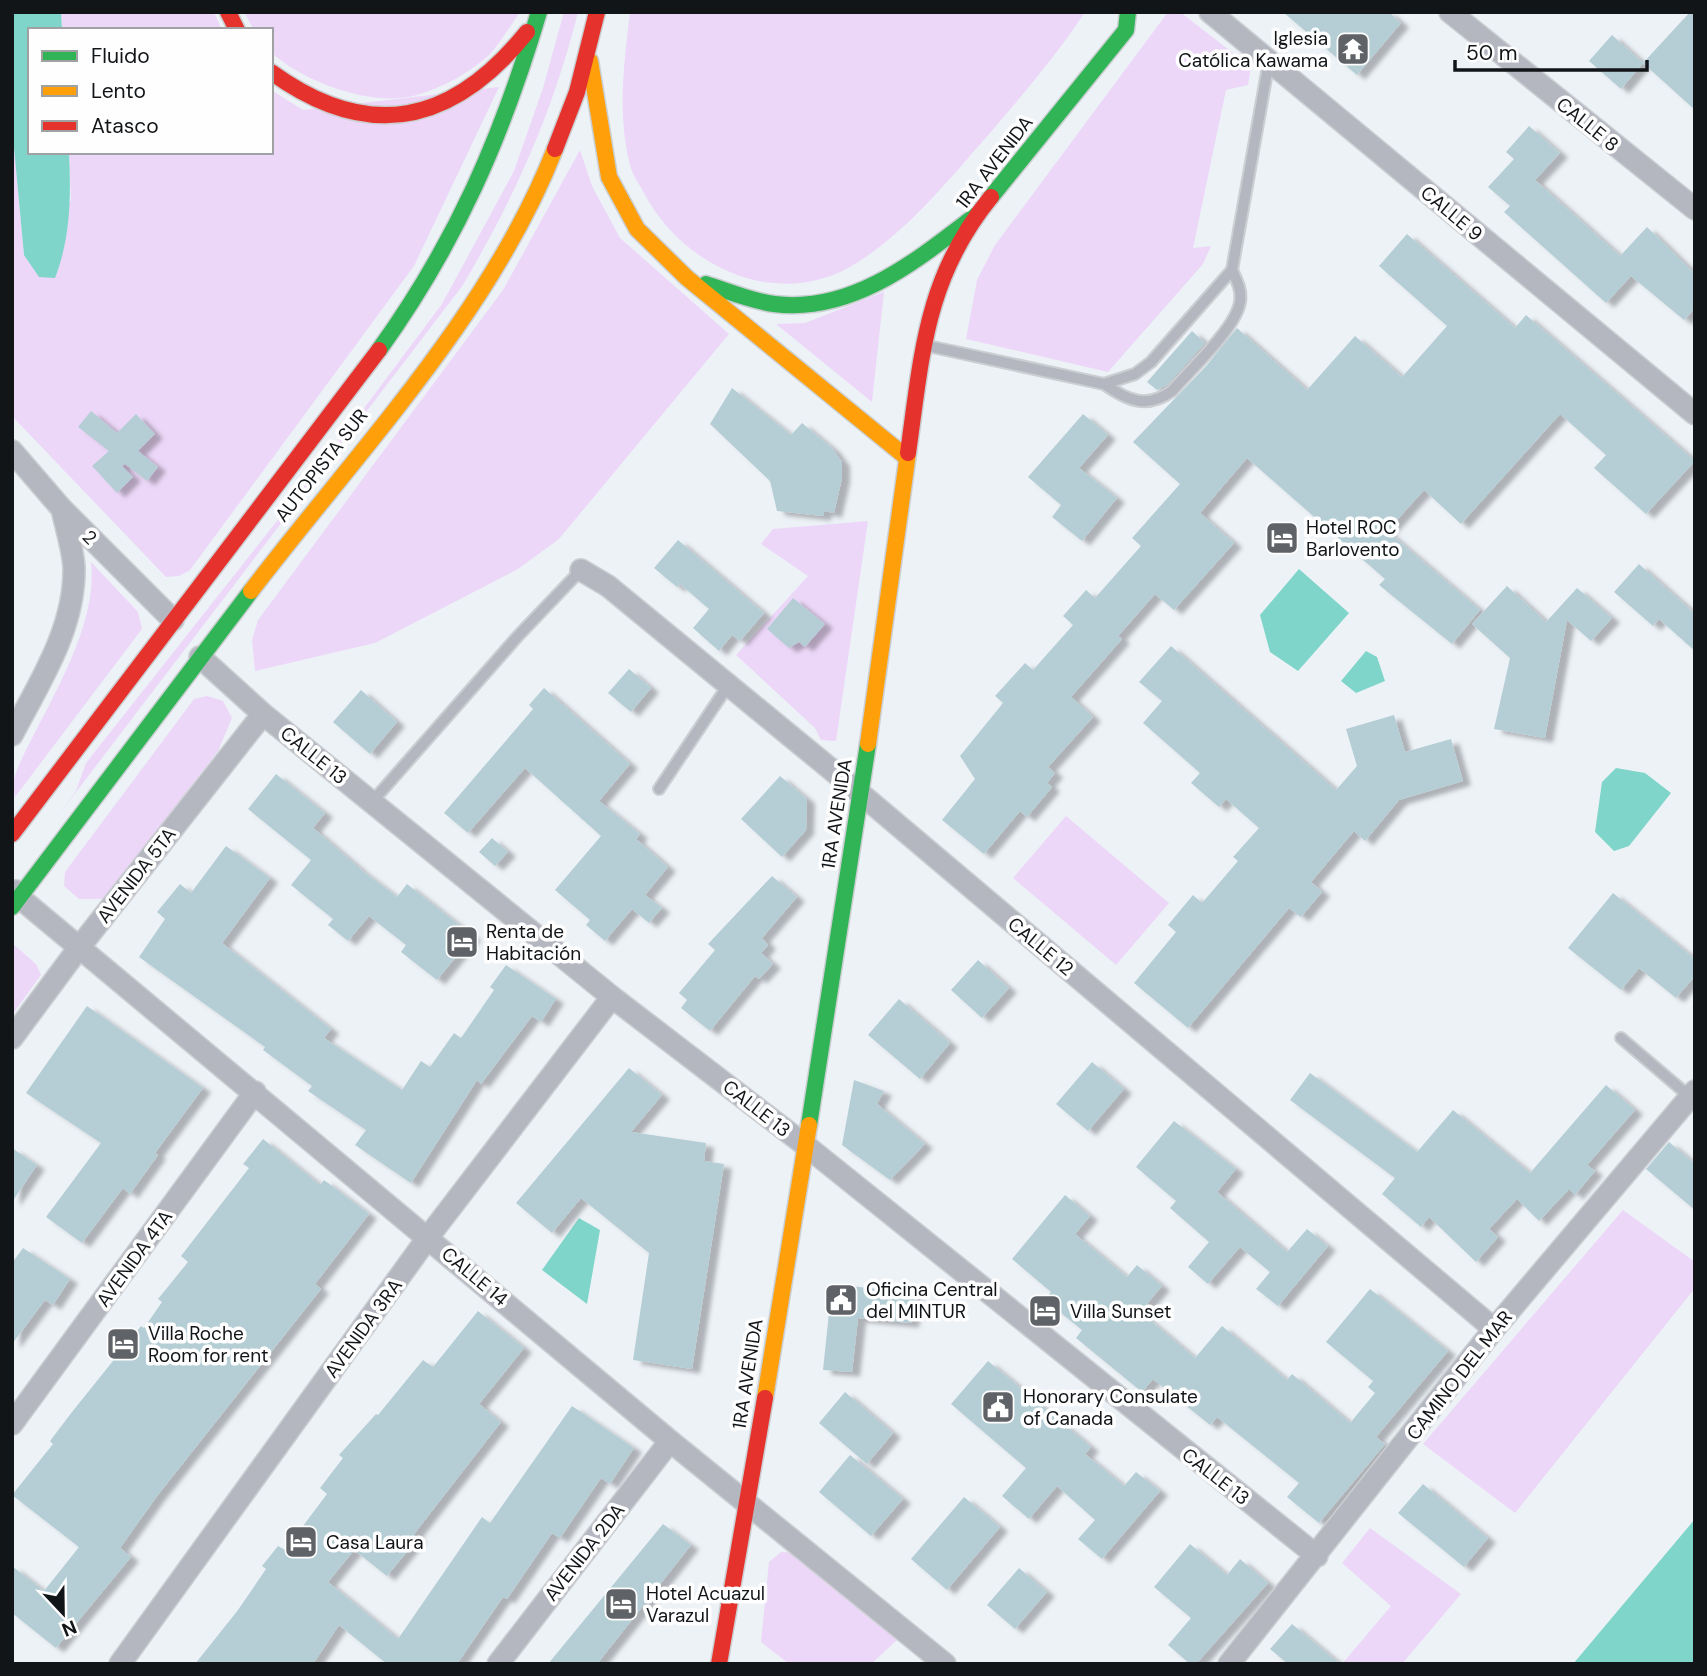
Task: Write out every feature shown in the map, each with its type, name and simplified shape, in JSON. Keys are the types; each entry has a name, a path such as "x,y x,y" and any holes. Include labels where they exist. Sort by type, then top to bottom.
{"main road":[{"path":"228,12 236,28"},
{"path":"273,73 308,97 342,110 385,116 415,114 456,97 480,82 518,44 539,12"},
{"name":"AUTOPISTA SUR","path":"12,834 335,407 421,286 455,230 485,168 512,102 539,12"},
{"name":"AUTOPISTA SUR","path":"15,896 465,314 509,246 544,176 590,54 597,12"},
{"name":"1RA AVENIDA","path":"719,1664 749,1502 861,794 923,345 937,287 976,215 1126,30 1128,12"},
{"path":"590,54 601,142 617,197 653,248 906,457"},
{"path":"687,278 772,303 821,305 861,292 895,274 976,215"}],"street":[{"name":"CALLE 9","path":"1210,12 1695,414"},
{"name":"CALLE 8","path":"1450,12 1694,209"},
{"name":"2","path":"12,451 62,509 173,620"},
{"path":"12,735 47,668 70,613 74,566 62,509"},
{"name":"CALLE 12","path":"581,569 608,586 729,684 1494,1329"},
{"name":"CALLE 13","path":"200,657 264,715 611,997 805,1145 1317,1556"},
{"name":"AVENIDA 5TA","path":"12,1038 78,949 264,715"},
{"name":"CALLE 14","path":"15,896 255,1091 670,1441 749,1502 945,1664"},
{"name":"AVENIDA 3RA","path":"120,1664 429,1236 611,997"},
{"name":"AVENIDA 4TA","path":"12,1424 255,1091"},
{"name":"CAMINO DEL MAR","path":"1228,1664 1317,1556 1494,1329 1692,1093"},
{"name":"AVENIDA 2DA","path":"498,1664 670,1441"}],"lane":[{"path":"1104,384 1135,374 1152,362 1232,271 1269,61"},
{"path":"923,345 1104,384 1127,401 1143,403 1162,398 1172,391 1229,324 1240,305 1240,289 1232,271"},
{"path":"372,802 518,636 581,569"},
{"path":"659,789 729,684"},
{"path":"1621,1038 1692,1093"}],"shaded area":[{"path":"12,12 61,12 62,28 28,28 28,154 69,154 69,216 55,278 39,277 24,255 12,126"},
{"path":"61,12 214,12 221,28 62,28"},
{"path":"244,12 520,12 488,56 472,68 436,88 399,98 380,98 340,90 301,73 273,54 273,28 253,28"},
{"path":"564,12 578,12 557,85 516,186 463,285 57,817 76,791 86,763 329,455 442,304 514,171 543,88"},
{"path":"630,12 1085,12 1015,104 912,219 858,262 828,277 798,283 767,282 737,275 709,261 683,243 661,220 644,193 631,168 624,126 623,88"},
{"path":"1168,12 1180,12 1251,67 1248,85 1226,90 1193,248 1211,246 1203,264 1108,372 966,339 977,280 995,245"},
{"path":"499,87 414,266 190,570 179,576 166,577 12,416 12,126 24,255 71,200 69,154 273,154 273,91 303,110"},
{"path":"580,150 592,186 620,238 729,334 559,539 518,569 375,643 255,671 252,640 258,620 503,290"},
{"path":"884,292 872,402 776,324 805,323"},
{"path":"868,521 836,741 821,740 815,728 736,655 808,576 761,544 773,529"},
{"path":"91,562 138,612 142,629 15,797 13,782 18,767 79,640 87,614"},
{"path":"1299,569 1349,613 1298,671 1270,652 1260,615"},
{"path":"1366,651 1377,657 1385,681 1356,693 1341,681"},
{"path":"207,696 223,701 232,718 218,751 105,899 79,899 64,886 65,872 194,699"},
{"path":"1616,768 1645,773 1671,793 1629,846 1614,851 1595,832 1602,782"},
{"path":"1066,816 1169,903 1116,965 1013,878"},
{"path":"12,943 36,964 41,975 12,1015"},
{"path":"1623,1210 1695,1262 1695,1288 1515,1513 1423,1444"},
{"path":"579,1218 600,1230 587,1304 542,1270"},
{"path":"1695,1519 1695,1664 1573,1664"},
{"path":"1370,1528 1461,1594 1402,1664 1342,1664 1391,1606 1342,1563"},
{"path":"781,1552 800,1553 897,1640 871,1664 789,1664 761,1642 769,1562"}],"building":[{"name":"Iglesia Católica Kawama","path":"1283,12 1389,12 1401,23 1357,75"},
{"path":"1690,12 1695,12 1695,110 1643,63"},
{"path":"1612,35 1643,63 1621,89 1589,61"},
{"path":"1529,126 1560,153 1535,180 1620,256 1647,227 1695,274 1695,308 1684,320 1631,276 1606,303 1504,212 1510,206 1488,187 1514,159 1506,152"},
{"path":"1407,234 1515,328 1526,315 1695,461 1646,514 1594,468 1606,455 1560,414 1461,524 1424,490 1387,531 1480,610 1452,644 1379,585 1385,579 1247,458 1200,513 1234,543 1174,610 1155,594 1118,636 1122,639 1071,697 1093,717 1048,767 1055,773 1047,783 1052,787 1027,817 1020,811 984,854 942,820 975,779 960,756 1003,703 995,696 1025,663 1033,670 1073,625 1063,616 1086,590 1095,598 1141,546 1132,538 1180,484 1133,442 1206,366 1237,328 1307,390 1355,336 1402,377 1447,326 1379,266"},
{"path":"1192,331 1205,343 1167,385 1157,390 1147,382"},
{"path":"732,388 791,435 802,423 832,448 842,462 842,478 834,513 824,511 823,516 777,511 770,481 710,424"},
{"path":"91,411 117,433 136,414 155,434 138,451 158,467 147,481 125,464 122,466 133,477 117,493 92,466 109,451 78,427"},
{"path":"1083,414 1108,435 1079,468 1117,498 1082,541 1052,517 1061,505 1028,477"},
{"path":"678,540 764,613 740,641 732,635 719,651 693,628 709,609 680,584 677,587 654,568"},
{"path":"1639,564 1695,614 1695,651 1659,619 1653,626 1614,592"},
{"path":"1507,586 1546,622 1577,588 1612,618 1591,641 1567,620 1545,738 1494,729 1510,658 1472,624"},
{"path":"793,598 825,624 805,647 799,642 789,648 767,629"},
{"path":"1171,646 1336,790 1357,766 1346,729 1394,715 1405,752 1451,739 1463,781 1399,800 1365,841 1354,831 1311,882 1322,892 1301,917 1289,908 1188,1028 1134,983 1176,932 1168,925 1193,895 1202,903 1238,861 1233,857 1259,828 1226,799 1219,807 1191,783 1200,773 1143,723 1162,701 1139,682"},
{"path":"629,669 651,688 631,712 608,693"},
{"path":"544,688 630,764 599,801 640,834 636,839 668,867 645,895 662,908 649,923 632,909 605,941 586,925 590,920 555,890 601,836 525,768 468,833 444,813 533,709 529,705"},
{"path":"361,690 397,722 370,754 333,722"},
{"path":"276,774 325,813 313,828 364,872 397,897 407,884 473,936 437,980 401,952 406,945 369,916 348,941 328,925 333,919 291,885 311,860 248,809"},
{"path":"780,776 807,799 806,830 782,857 741,819"},
{"path":"492,838 508,852 495,866 479,852"},
{"path":"226,846 270,878 222,943 331,1029 324,1038 402,1090 421,1061 430,1067 454,1033 461,1038 494,990 490,987 506,965 556,999 541,1022 532,1016 481,1084 477,1080 411,1183 355,1145 366,1130 308,1091 312,1086 263,1050 265,1047 139,957 165,919 157,912 180,884 191,893"},
{"path":"772,876 797,897 762,938 768,945 761,953 773,964 759,979 755,976 710,1031 681,1008 687,1000 679,993 715,950 708,944"},
{"path":"1613,893 1695,959 1695,976 1676,998 1639,968 1621,990 1568,948"},
{"path":"978,960 1009,988 982,1018 951,990"},
{"path":"899,999 950,1043 920,1079 868,1035"},
{"path":"87,1006 203,1088 155,1153 158,1155 130,1194 123,1188 82,1243 46,1217 101,1143 26,1093"},
{"path":"1092,1062 1124,1089 1088,1131 1056,1104"},
{"path":"629,1068 662,1095 631,1132 706,1143 704,1161 724,1164 692,1369 633,1360 649,1253 581,1198 552,1233 516,1203"},
{"path":"1310,1073 1417,1152 1453,1110 1530,1173 1606,1085 1635,1110 1587,1165 1595,1171 1575,1195 1569,1189 1539,1221 1517,1199 1489,1229 1498,1237 1476,1262 1429,1217 1421,1227 1382,1194 1395,1178 1290,1100"},
{"path":"854,1080 884,1091 877,1104 925,1144 890,1180 842,1145"},
{"path":"1174,1121 1236,1169 1217,1192 1287,1252 1307,1229 1328,1246 1278,1306 1256,1289 1270,1272 1240,1247 1208,1284 1188,1267 1209,1242 1170,1208 1176,1201 1136,1167"},
{"path":"263,1139 320,1185 324,1180 369,1214 315,1284 321,1289 157,1496 120,1548 131,1557 56,1648 12,1613 12,1566 44,1591 79,1547 12,1495 53,1444 50,1441 72,1412 141,1326 144,1328 162,1302 158,1299 188,1262 181,1256 249,1168 243,1164"},
{"path":"1669,1142 1695,1164 1695,1210 1646,1169"},
{"path":"12,1148 37,1165 12,1202"},
{"path":"1065,1195 1090,1216 1075,1234 1127,1277 1137,1265 1162,1286 1140,1312 1195,1358 1222,1326 1287,1380 1292,1374 1350,1423 1375,1393 1368,1387 1373,1381 1326,1342 1370,1289 1448,1351 1376,1437 1385,1444 1319,1523 1287,1497 1299,1483 1217,1417 1210,1425 1153,1379 1142,1392 1076,1338 1082,1330 1045,1300 1051,1292 1012,1259"},
{"path":"23,1248 70,1279 53,1305 45,1300 12,1344 12,1263"},
{"path":"832,1284 915,1293 911,1323 858,1318 852,1372 823,1370"},
{"path":"478,1311 524,1348 479,1404 501,1422 414,1534 418,1538 387,1576 354,1550 328,1582 398,1639 482,1517 490,1523 572,1406 634,1448 610,1484 601,1478 560,1538 552,1533 507,1599 503,1597 457,1664 387,1664 339,1625 313,1664 195,1664 238,1610 266,1569 262,1566 278,1546 285,1550 327,1494 320,1488 343,1458 339,1455 376,1414 378,1415 423,1360 433,1367"},
{"path":"988,1361 1091,1447 1085,1454 1124,1486 1136,1472 1160,1491 1102,1559 1078,1539 1095,1520 1057,1486 1029,1519 1002,1496 1026,1468 951,1404"},
{"path":"845,1392 893,1433 867,1464 819,1423"},
{"path":"850,1455 903,1499 871,1536 819,1492"},
{"path":"1423,1484 1488,1538 1464,1567 1398,1513"},
{"path":"964,1497 1000,1527 947,1590 911,1559"},
{"name":"Hotel Acuazul Varazul","path":"663,1524 691,1545 597,1664 548,1664"},
{"path":"1190,1544 1227,1575 1240,1559 1268,1583 1196,1664 1190,1664 1168,1645 1191,1618 1154,1587"},
{"path":"1019,1568 1047,1592 1015,1629 987,1605"},
{"path":"1292,1624 1340,1664 1288,1664 1270,1649"}],"traffic: fast":[{"path":"379,350 431,270 474,188 509,103 539,12"},
{"path":"991,197 1126,30 1128,12"},
{"path":"706,284 774,304 803,305 831,301 857,292 907,266 976,215"},
{"path":"12,907 251,591"},
{"path":"809,1125 868,744"}],"traffic: slow":[{"path":"590,61 609,177 637,229 687,278 906,457"},
{"path":"251,591 377,433 459,324 528,209 555,149"},
{"path":"868,744 908,453"},
{"path":"765,1398 809,1125"}],"traffic: jam":[{"path":"228,12 236,28"},
{"path":"555,149 577,92 597,12"},
{"path":"273,73 307,94 342,109 376,115 408,113 439,104 470,87 499,63 527,32"},
{"path":"908,453 923,350 939,288 969,227 991,197"},
{"path":"12,834 379,350"},
{"path":"719,1664 765,1398"}],"place":[{"name":"Iglesia Católica Kawama","path":"1353,49"},
{"name":"Hotel ROC Barlovento","path":"1282,538"},
{"name":"Renta de Habitación","path":"462,942"},
{"name":"Oficina Central del MINTUR","path":"841,1300"},
{"name":"Villa Sunset","path":"1045,1311"},
{"name":"Villa Roche Room for rent","path":"123,1344"},
{"name":"Honorary Consulate of Canada","path":"998,1407"},
{"name":"Casa Laura","path":"301,1542"},
{"name":"Hotel Acuazul Varazul","path":"621,1604"}]}
